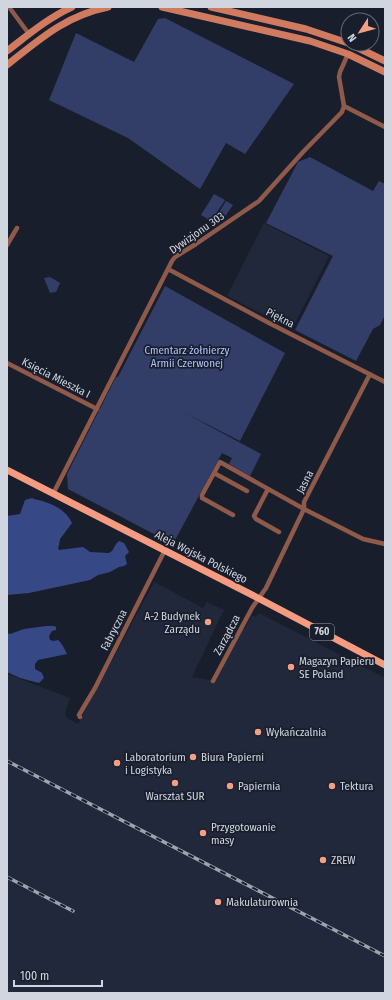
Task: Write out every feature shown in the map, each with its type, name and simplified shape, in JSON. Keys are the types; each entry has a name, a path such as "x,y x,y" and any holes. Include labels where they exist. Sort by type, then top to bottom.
{"main road":[{"path":"7,51 54,16 72,7"},
{"path":"7,65 44,36 66,22 82,14 108,7"},
{"path":"162,7 323,45 348,54 385,72"},
{"path":"211,7 325,34 340,40"},
{"path":"366,52 385,61"},
{"name":"Aleja Wojska Polskiego","path":"7,470 165,550 385,665"}],"street":[{"path":"9,7 29,34"},
{"path":"348,54 339,77 344,106 385,127"},
{"name":"Dywizjonu 303","path":"53,494 175,257 260,201 303,152 342,112 344,106"},
{"path":"7,245 17,228"},
{"name":"Piękna","path":"168,269 269,323 385,382"},
{"name":"Księcia Mieszka I","path":"7,363 97,409"},
{"name":"Jasna","path":"259,599 266,588 304,509 304,502 370,374"},
{"path":"233,515 202,498 202,495 220,462 304,509 363,539 385,544"},
{"path":"214,473 247,491"},
{"path":"268,489 254,517 279,532"},
{"name":"Fabryczna","path":"80,718 79,715 95,688 165,550"},
{"name":"Zarządcza","path":"214,681 252,608 259,599"}],"shaded area":[{"path":"264,223 329,256 292,329 227,296"},
{"path":"32,498 57,507 70,519 72,523 60,539 59,550 83,547 90,552 109,553 119,541 124,543 129,552 125,556 127,564 110,572 98,575 90,580 29,593 7,595 7,516 20,514 25,500"},
{"path":"154,582 203,608 207,602 224,610 192,677 216,681 243,628 245,628 252,615 256,617 259,613 385,678 385,993 7,993 7,674 70,698 65,713 67,718 78,724"},
{"path":"46,626 56,627 56,630 52,631 49,636 50,640 58,640 67,654 38,660 35,664 35,669 42,673 44,678 39,683 20,678 7,672 7,633 10,634 24,629"}],"green space":[{"path":"165,18 294,84 245,154 226,143 200,189 128,138 49,100 76,33 134,62 158,19"},
{"path":"310,157 373,191 379,181 385,184 385,315 380,325 373,329 356,361 295,330 333,256 266,223 298,162"},
{"path":"214,194 225,200 211,221 201,215"},
{"path":"226,201 233,205 224,218 218,214"},
{"path":"50,277 60,283 56,292 50,293 44,278"},
{"name":"Cmentarz żołnierzy Armii Czerwonej","path":"165,286 285,353 240,441 183,412 261,454 250,476 229,464 232,458 222,453 173,544 68,489 67,474 116,377 118,377"}],"railway":[{"path":"7,761 385,956"},
{"path":"7,877 73,911"}],"place":[{"name":"A-2 Budynek Zarządu","path":"208,622"},
{"name":"Magazyn Papieru SE Poland","path":"291,667"},
{"name":"Wykańczalnia","path":"258,732"},
{"name":"Biura Papierni","path":"193,757"},
{"name":"Laboratorium i Logistyka","path":"117,763"},
{"name":"Warsztat SUR","path":"175,783"},
{"name":"Papiernia","path":"230,786"},
{"name":"Tektura","path":"332,786"},
{"name":"Przygotowanie masy","path":"203,833"},
{"name":"ZREW","path":"323,860"},
{"name":"Makulaturownia","path":"218,902"}]}
